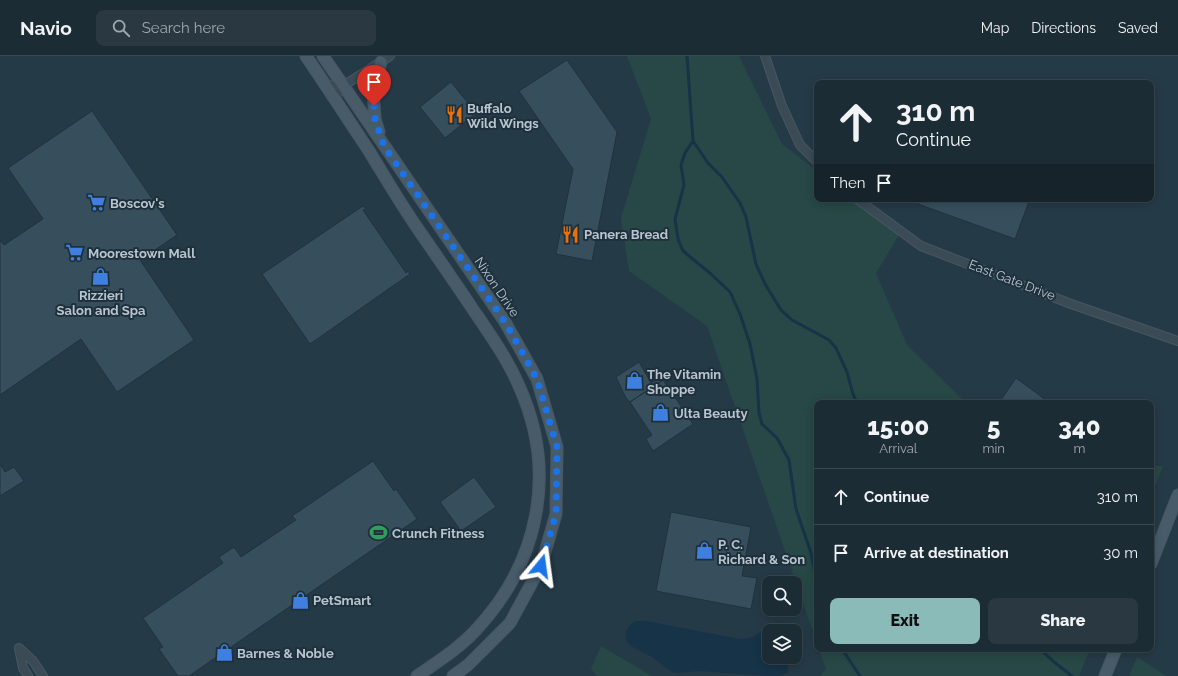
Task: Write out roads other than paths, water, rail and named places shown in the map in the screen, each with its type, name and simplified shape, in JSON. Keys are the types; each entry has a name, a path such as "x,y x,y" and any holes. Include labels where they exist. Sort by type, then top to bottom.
{"street":[{"path":"306,56 413,222 509,365 528,407 534,429 538,452 536,517 524,559 502,598 474,632 458,647 417,676"},
{"name":"Nixon Drive","path":"323,56 505,322 537,379 557,447 556,514 541,566 510,623 468,665 453,676"},
{"path":"765,56 782,106 800,145 814,159"},
{"path":"334,98 344,86 386,59"},
{"path":"384,146 375,119 373,90 386,59"},
{"path":"326,85 344,86"},
{"name":"East Gate Drive","path":"861,202 921,246 1071,304 1178,341"},
{"path":"1154,556 1178,495"},
{"path":"28,676 23,668 19,648 33,661 43,676"},
{"path":"1105,676 1115,652"}],"water":[{"path":"646,621 740,639 750,638 762,631 762,664 788,664 788,673 779,676 768,676 700,671 672,672 652,657 631,646 626,641 627,629 634,622"}],"waterway":[{"path":"687,56 693,141 708,163 722,177 740,203 746,217 756,264 765,284 781,310 792,320 829,340 836,348 847,372 856,400"},
{"path":"693,141 685,153 681,165 684,185 675,219 678,239 683,251 730,292 740,314 750,344 757,379 759,413 762,424 777,438 789,460 796,509 811,553 814,568"},
{"path":"844,652 860,676"},
{"path":"1043,652 1072,676"}],"place":[{"name":"Buffalo Wild Wings","path":"454,115"},
{"name":"Boscov's","path":"97,203"},
{"name":"Panera Bread","path":"571,234"},
{"name":"Moorestown Mall","path":"75,253"},
{"name":"Rizzieri Salon and Spa","path":"101,276"},
{"name":"The Vitamin Shoppe","path":"634,381"},
{"name":"Ulta Beauty","path":"661,413"},
{"name":"Crunch Fitness","path":"379,533"},
{"name":"P. C. Richard & Son","path":"705,551"},
{"name":"PetSmart","path":"300,600"},
{"name":"Barnes & Noble","path":"224,653"}]}
